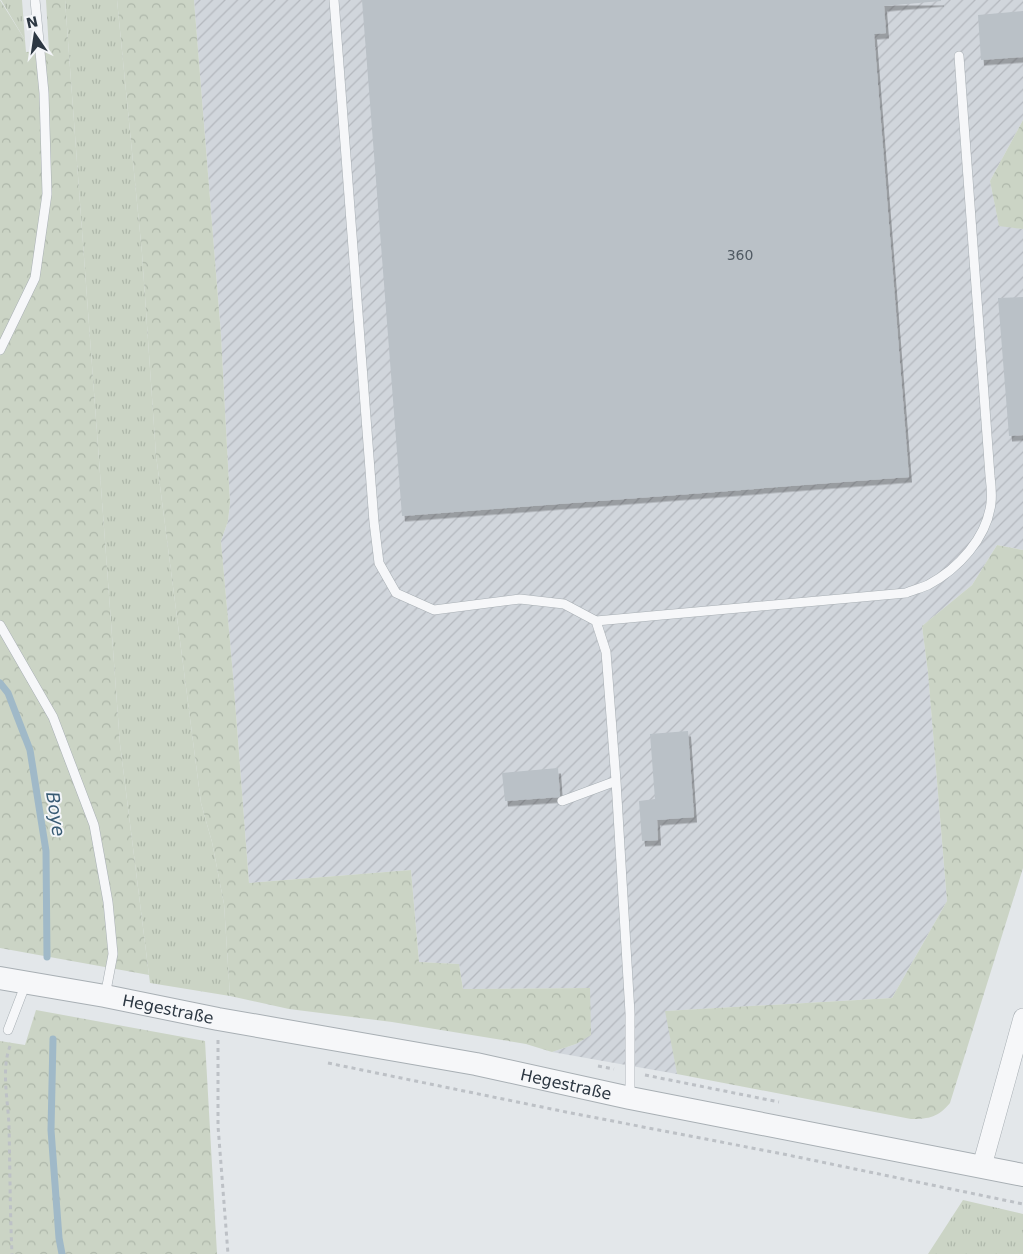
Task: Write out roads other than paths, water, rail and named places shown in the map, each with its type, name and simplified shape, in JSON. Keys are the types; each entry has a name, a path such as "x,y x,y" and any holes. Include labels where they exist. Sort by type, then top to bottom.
{"street":[{"name":"Hegestraße","path":"0,978 105,996 218,1019 476,1064 630,1098 1023,1175"},
{"path":"982,1166 1023,1018"}],"lane":[{"path":"0,350 35,278 47,194 44,94 35,0"},
{"path":"334,0 374,522 379,564 396,593 434,610 520,599 564,604 596,621 906,593 927,585 948,572 970,550 984,529 991,503 959,56"},
{"path":"596,621 606,652 616,781 630,1013 630,1098"},
{"path":"0,625 53,717 94,825 108,902 113,954 105,996"},
{"path":"562,801 616,781"},
{"path":"8,1030 26,983"}],"waterway":[{"name":"Boye","path":"0,683 8,693 30,750 46,851 47,957"},
{"name":"Boye","path":"53,1039 51,1130 59,1238 62,1254"}]}
